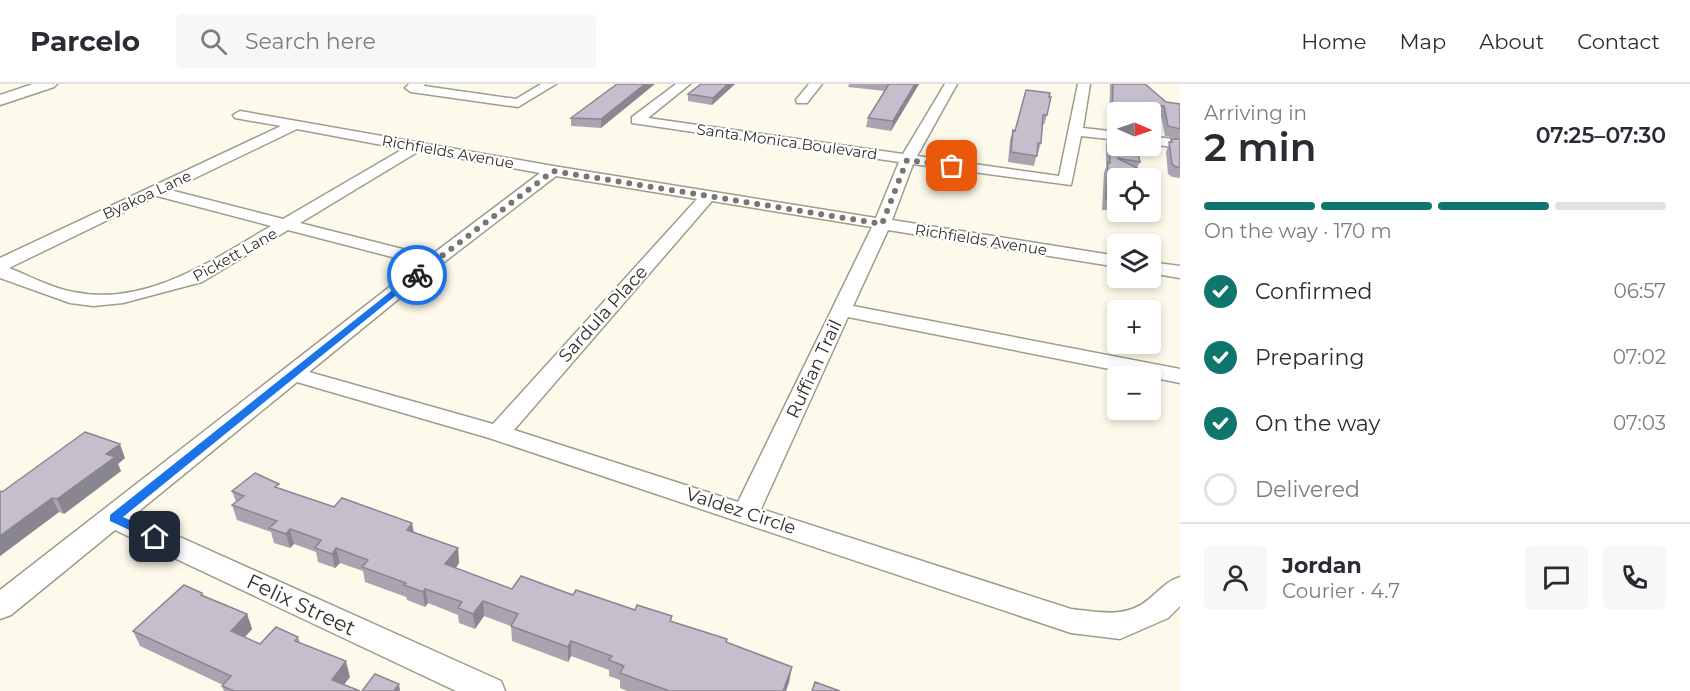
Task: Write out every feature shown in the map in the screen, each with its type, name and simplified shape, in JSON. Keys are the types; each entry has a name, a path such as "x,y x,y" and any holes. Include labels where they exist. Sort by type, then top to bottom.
{"street":[{"path":"0,100 49,84"},
{"path":"419,84 411,88 518,103 550,84"},
{"name":"Santa Monica Boulevard","path":"684,84 637,120 1066,182 1075,131"},
{"path":"802,100 816,84"},
{"name":"Ruffian Trail","path":"746,513 882,224 907,160 951,84"},
{"path":"1084,84 1075,131 1107,135"},
{"name":"Richfields Avenue","path":"240,115 553,171 1107,260"},
{"name":"Byakoa Lane","path":"0,265 293,126"},
{"path":"1161,141 1180,144"},
{"name":"Pickett Lane","path":"0,271 77,299 123,297 164,289 195,278 418,146"},
{"path":"0,607 433,262 553,171"},
{"path":"155,191 433,262"},
{"name":"Sardula Place","path":"498,433 708,196"},
{"path":"1161,269 1180,272"},
{"path":"841,310 1180,376"},
{"name":"Valdez Circle","path":"292,374 498,433 1071,621 1120,627 1157,610 1180,588"},
{"name":"Felix Street","path":"114,518 489,691"}],"building":[{"path":"617,84 645,84 601,119 571,118"},
{"path":"701,84 728,84 713,98 688,94"},
{"path":"889,84 915,84 893,121 868,118"},
{"path":"1113,84 1145,84 1166,102 1180,104 1180,129 1168,126 1161,102 1112,102"},
{"path":"1026,90 1050,93 1049,97 1051,97 1047,115 1043,115 1041,143 1038,143 1037,156 1011,152 1013,130 1015,131"},
{"path":"1171,139 1180,139 1180,167 1172,164 1169,142 1172,142"},
{"path":"1110,156 1138,156 1140,162 1117,158 1137,168 1108,168 1108,162 1110,163"},
{"path":"85,432 120,444 106,454 115,457 57,499 52,498 0,536 0,491 2,492"},
{"path":"255,473 279,484 275,487 334,507 342,498 412,523 407,530 458,548 445,564 512,589 521,576 573,595 576,590 635,610 637,605 672,616 670,621 727,639 726,642 792,667 783,691 666,691 620,673 624,666 609,660 612,656 571,641 568,647 511,626 518,614 483,601 473,614 458,608 462,602 425,589 423,592 404,585 406,583 362,567 368,560 336,548 332,554 315,548 321,540 290,529 286,534 269,528 277,521 232,505 244,496 232,491"},
{"path":"184,585 202,593 201,595 247,614 231,631 260,644 276,627 298,637 295,641 346,661 332,680 360,691 234,691 222,686 231,676 133,631"},
{"path":"375,674 399,684 394,691 362,691"},
{"path":"815,682 840,691 812,691"}],"way so far":[{"path":"417,275 553,171 882,224 907,160 952,166"}],"route":[{"path":"155,537 114,518 417,275"}]}
